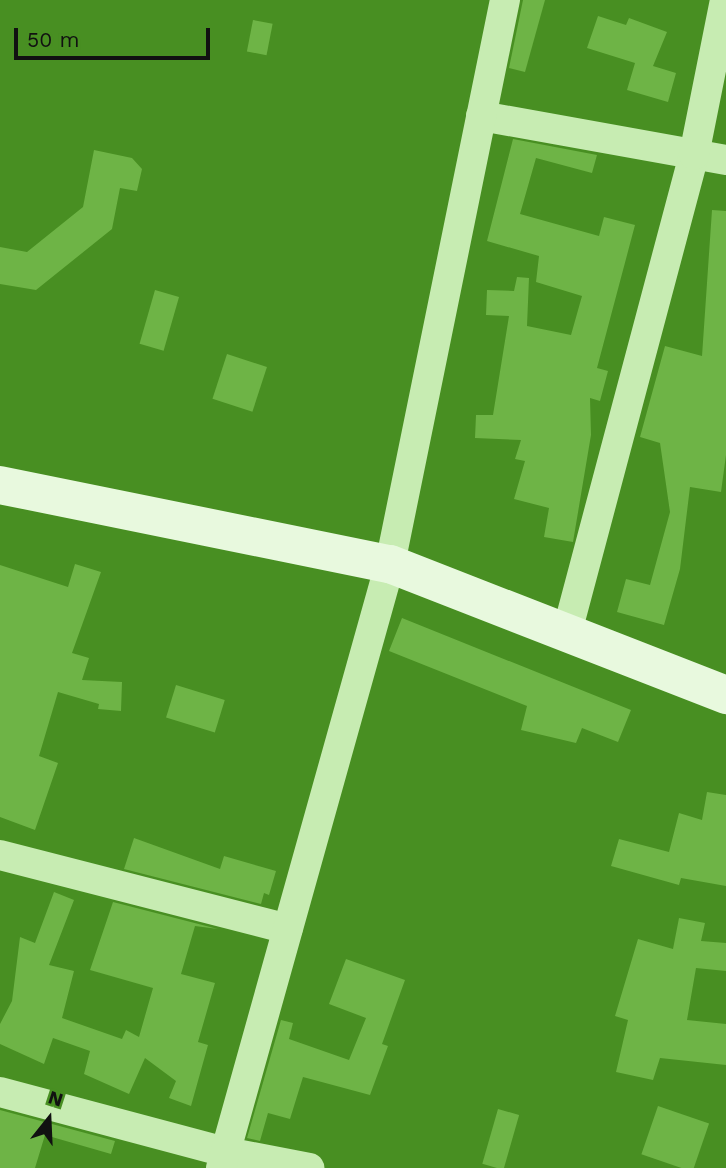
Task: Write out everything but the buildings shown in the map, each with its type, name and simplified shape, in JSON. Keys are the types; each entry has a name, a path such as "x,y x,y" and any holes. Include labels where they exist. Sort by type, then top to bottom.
{"street":[{"path":"224,1160 390,564 505,0"},
{"path":"567,632 694,155 725,0"},
{"path":"481,116 726,160"},
{"path":"0,485 390,564 726,695"},
{"path":"0,855 288,929"},
{"path":"0,1093 224,1160 309,1168"}]}
